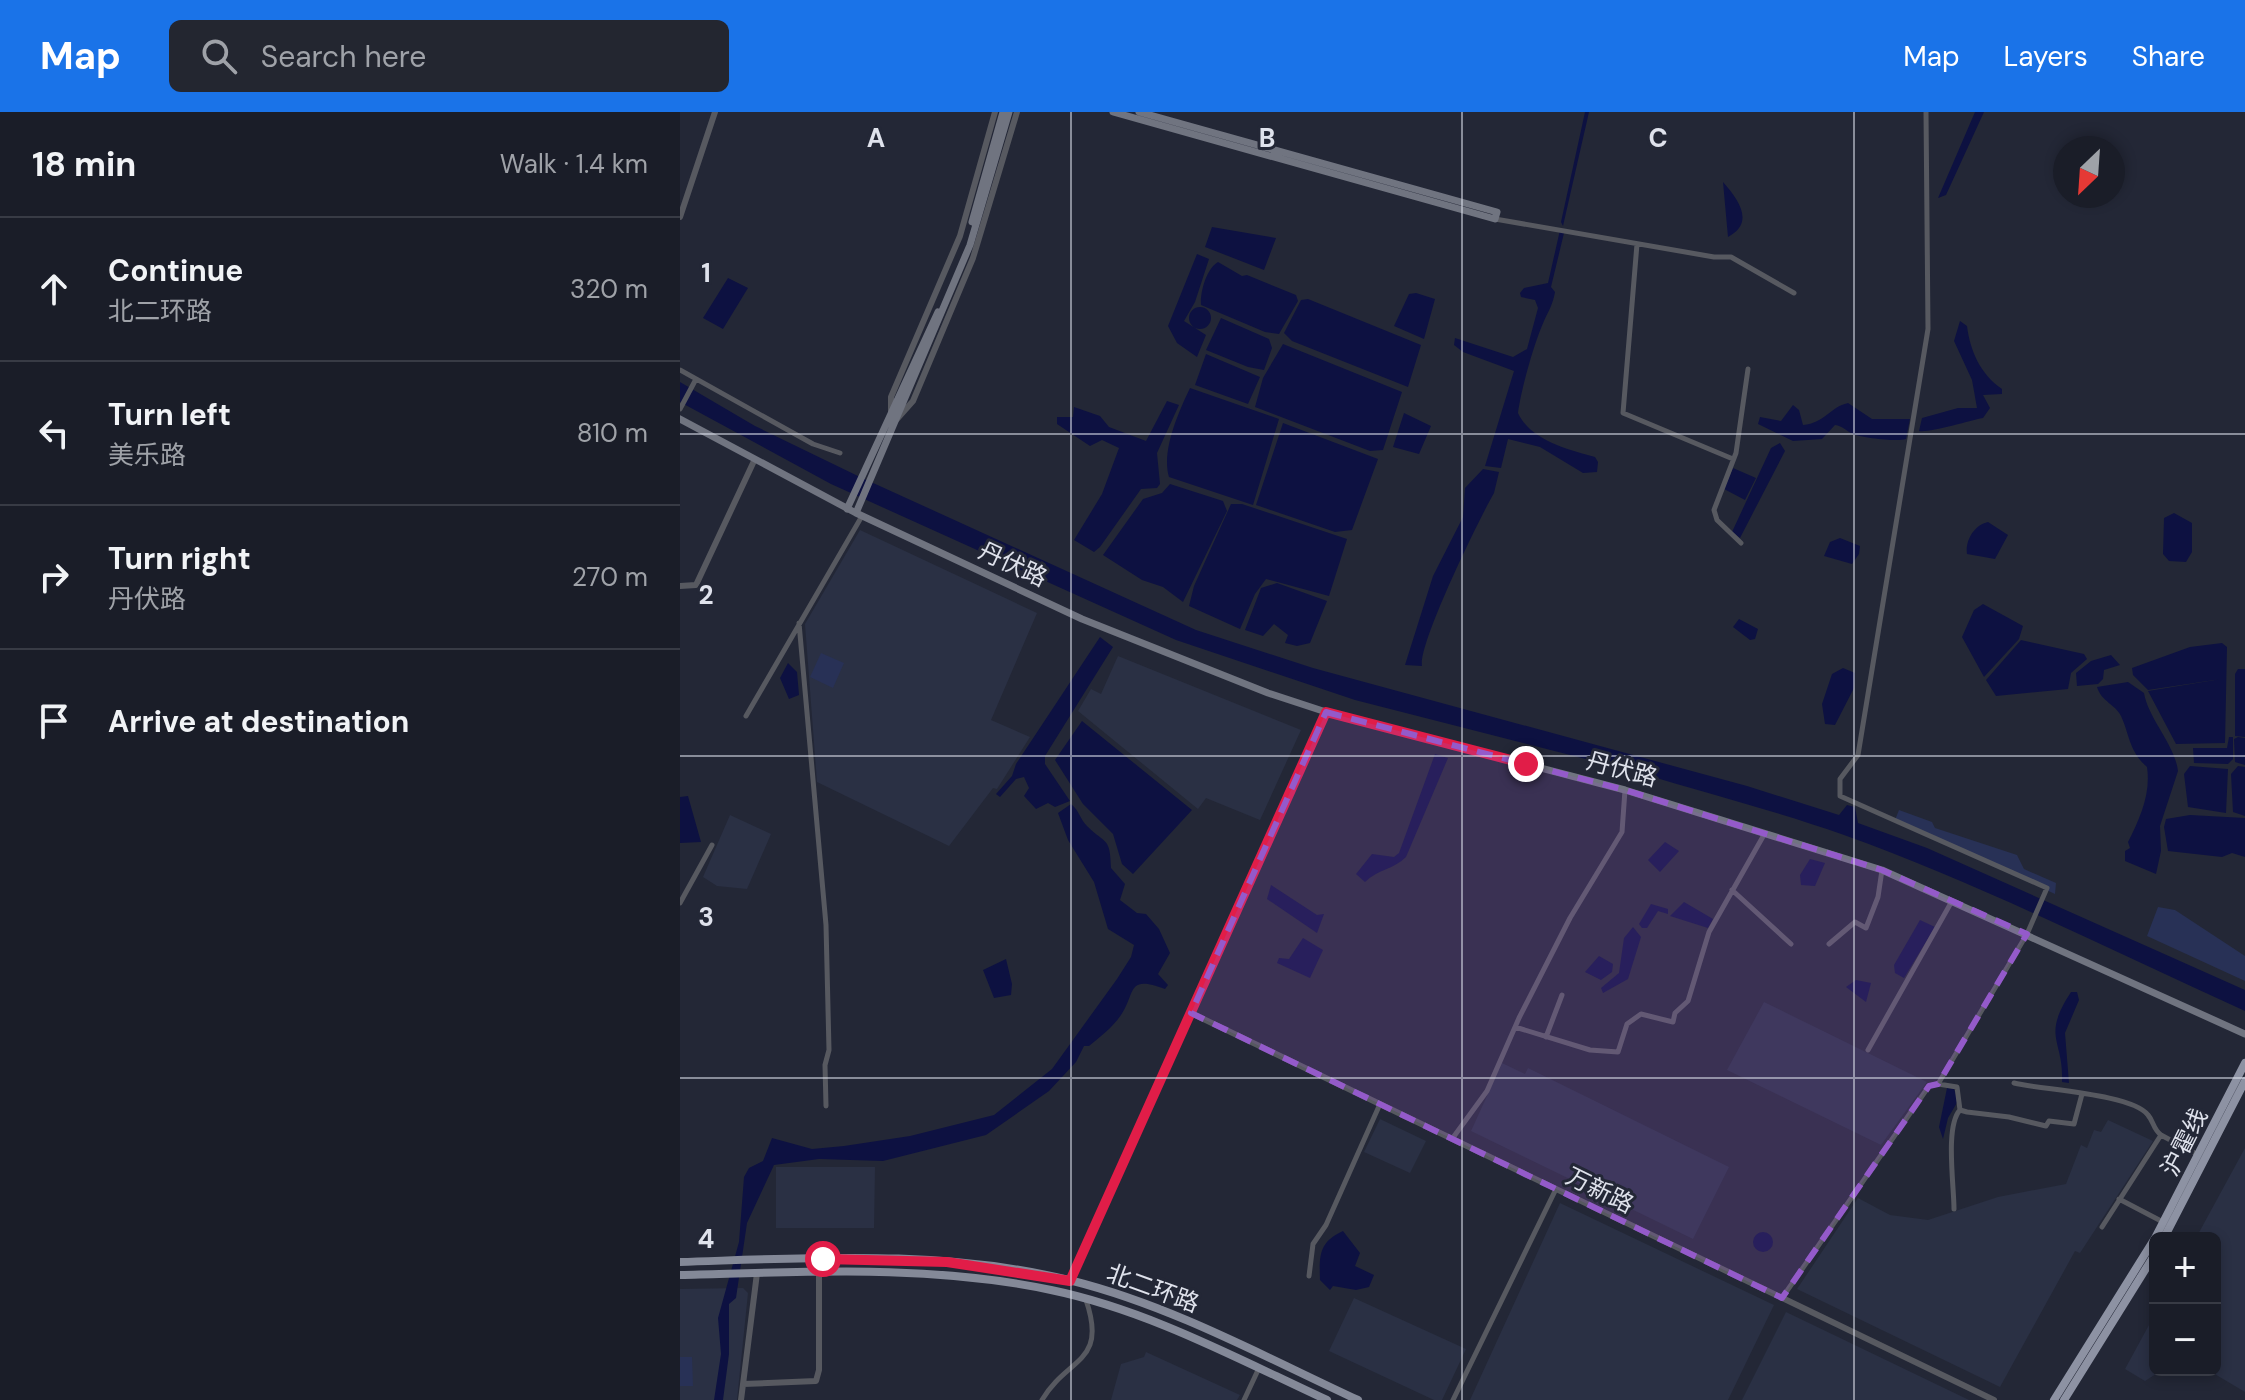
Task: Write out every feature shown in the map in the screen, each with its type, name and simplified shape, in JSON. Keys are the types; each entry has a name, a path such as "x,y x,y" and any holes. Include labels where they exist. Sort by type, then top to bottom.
{"highway":[{"name":"沪霍线","path":"2159,1232 2203,1159 2245,1063"},
{"name":"沪霍线","path":"2167,1232 2245,1081"},
{"name":"沪霍线","path":"2054,1400 2149,1248"},
{"path":"2064,1400 2149,1264"}],"main road":[{"path":"847,509 867,476 894,419 966,241 1006,112"},
{"path":"1113,112 1495,219 1497,212 1139,112"},
{"name":"丹伏路","path":"680,419 847,509 1082,619 1268,693 1326,712 1625,790 1882,870 2028,931 2245,1034"},
{"path":"859,514 867,476"},
{"path":"820,1272 823,1259"},
{"name":"北二环路","path":"680,1262 823,1259 947,1262 1070,1281 1146,1304 1358,1400"},
{"name":"北二环路","path":"680,1275 820,1272 945,1275 1066,1294 1177,1331 1327,1400"},
{"path":"1066,1294 1070,1281"},
{"path":"1259,1368 1264,1356"}],"street":[{"path":"680,217 715,112"},
{"path":"894,419 891,397 960,236 995,112"},
{"path":"894,419 913,401 973,258 1017,112"},
{"path":"1926,112 1928,329 1858,755 1840,779 1840,796 2047,888 2028,931 1938,1084"},
{"path":"1495,219 1731,257 1794,293"},
{"path":"1637,244 1623,413 1733,459"},
{"path":"1741,543 1714,516 1733,459 1748,369"},
{"path":"680,370 813,444 840,453"},
{"path":"681,408 695,381"},
{"path":"680,586 696,585 754,461"},
{"path":"746,716 859,514"},
{"path":"799,623 826,925 829,1050 825,1065 826,1106"},
{"path":"1070,1281 1326,712"},
{"path":"1452,1139 1487,1091 1515,1027 1570,918 1622,832 1625,790"},
{"path":"1515,1027 1590,1050 1618,1052 1627,1024 1641,1014 1673,1022 1675,1013 1688,1001 1703,944 1765,833"},
{"path":"680,903 712,845"},
{"path":"1829,944 1855,922 1866,928 1878,897 1882,870"},
{"path":"1732,890 1791,944"},
{"path":"1868,1050 1953,900"},
{"path":"1546,1037 1562,995"},
{"name":"万新路","path":"1191,1013 1994,1400"},
{"path":"2014,1083 2109,1097 2146,1113 2161,1135 2203,1159"},
{"path":"1782,1298 1929,1086 1938,1084 1957,1087 1960,1110 1954,1119 1951,1143 1954,1209"},
{"path":"1960,1110 2046,1126 2049,1121 2074,1124 2082,1094"},
{"path":"1309,1276 1313,1244 1326,1225 1380,1104"},
{"path":"2102,1227 2161,1135"},
{"path":"1453,1400 1556,1189"},
{"path":"2119,1199 2164,1223"},
{"path":"743,1384 816,1381 820,1272"},
{"path":"741,1400 757,1273"},
{"path":"1042,1400 1089,1354 1092,1335 1086,1299"},
{"path":"1244,1400 1259,1368"}],"highlighted area":[{"path":"1326,712 1625,790 1882,870 2027,934 1938,1084 1929,1086 1782,1298 1191,1013"}],"shaded area":[{"path":"1585,112 1589,112 1563,226 1561,222"},
{"path":"1975,112 1984,112 1946,195 1938,198"},
{"path":"1723,182 1739,204 1743,218 1741,225 1728,237"},
{"path":"1212,227 1276,238 1264,270 1205,247"},
{"path":"1560,230 1564,233 1551,287 1555,292 1532,354 1518,413 1541,437 1595,457 1597,472 1583,473 1540,447 1508,439 1501,468 1485,466 1514,371 1463,352 1454,345 1455,338 1513,357 1527,349 1538,308 1535,300 1521,297 1520,293 1524,288 1548,283"},
{"path":"1197,254 1209,259 1195,302 1184,321 1206,335 1197,357 1177,343 1168,326"},
{"path":"1218,262 1242,276 1247,275 1296,295 1298,301 1279,334 1265,332 1201,305 1205,282"},
{"path":"728,278 748,288 723,329 703,318"},
{"path":"1409,294 1435,299 1424,339 1394,326"},
{"path":"1308,299 1421,345 1408,387 1292,341 1284,333 1301,300"},
{"path":"1200,307 1208,310 1211,318 1208,326 1200,329 1192,326 1189,318 1192,310"},
{"path":"1221,318 1269,339 1272,348 1264,370 1206,350"},
{"path":"1960,321 1967,326 1977,361 2002,389 2002,394 1983,395 1990,408 1983,418 1919,431 1922,418 1958,408 1977,408 1972,380 1954,341"},
{"path":"1283,344 1402,392 1383,450 1370,451 1255,407 1263,378"},
{"path":"1206,354 1260,377 1248,404 1195,385"},
{"path":"680,382 755,426 860,477 1196,630 1313,668 1747,786 1839,815 1847,805 1855,807 1858,823 1927,848 2245,990 2245,1011 1996,896 1844,835 1640,773 1636,778 1633,771 1355,700 1176,640 831,484 680,402"},
{"path":"1190,388 1279,419 1253,505 1169,477 1169,443"},
{"path":"1167,401 1179,405 1157,453 1160,484 1157,488 1141,489 1094,552 1074,540 1102,494 1119,448 1102,440 1090,446 1057,424 1057,417 1073,417 1074,407 1100,416 1109,427 1146,441"},
{"path":"1848,403 1872,419 1910,419 1906,439 1864,437 1835,425 1822,439 1793,441 1758,424 1760,417 1781,421 1793,405 1799,410 1803,425 1811,424"},
{"path":"1404,413 1431,426 1419,454 1393,447"},
{"path":"1283,423 1378,459 1352,530 1335,532 1256,505"},
{"path":"1780,443 1785,451 1740,538 1732,532 1771,448"},
{"path":"1733,468 1756,478 1745,500 1724,489"},
{"path":"1483,469 1499,472 1494,493 1439,608 1423,653 1422,666 1405,665 1433,576 1463,517 1465,488"},
{"path":"1170,484 1223,501 1227,511 1183,602 1163,587 1142,580 1103,555 1143,499 1162,493"},
{"path":"1231,504 1242,504 1347,539 1329,596 1266,579 1255,594 1240,629 1189,606 1194,586"},
{"path":"2174,513 2192,523 2192,552 2186,562 2169,561 2163,554 2164,518"},
{"path":"1988,522 2008,535 1995,559 1967,554 1967,544 1972,534"},
{"path":"860,530 1037,613 991,720 1030,737 997,789 993,788 949,846 817,782 805,624"},
{"path":"1840,538 1860,546 1852,564 1824,556 1830,542"},
{"path":"1277,583 1327,601 1310,643 1297,646 1285,643 1288,635 1274,624 1263,636 1245,630 1261,588"},
{"path":"1983,604 2023,626 2019,639 1984,677 1962,637 1974,610"},
{"path":"1739,619 1758,629 1755,639 1750,640 1733,627"},
{"path":"1100,637 1113,647 1045,756 1045,764 1070,801 1055,807 1048,803 1036,809 1024,796 1029,788 1024,777 1016,779 1000,797 996,794 1012,776 1016,764"},
{"path":"2021,640 2084,654 2087,659 2071,673 2068,689 1996,696 1986,680"},
{"path":"2222,643 2227,647 2225,743 2176,744 2148,691 2221,679 2148,690 2133,675 2132,668 2190,647"},
{"path":"821,653 844,663 833,688 810,677"},
{"path":"2111,655 2120,665 2104,670 2103,679 2098,684 2077,686 2076,673 2091,661"},
{"path":"1118,656 1301,730 1260,820 1206,798 1198,809 1078,711 1091,689 1101,694"},
{"path":"788,663 797,672 799,695 789,699 780,678"},
{"path":"1843,668 1855,673 1854,688 1835,725 1825,724 1822,704 1832,674"},
{"path":"2238,669 2245,669 2245,737 2235,736 2235,674"},
{"path":"2128,682 2144,693 2172,751 2178,771 2160,826 2161,851 2156,874 2125,861 2125,851 2130,848 2128,842 2146,796 2147,767 2133,749 2119,712 2097,687"},
{"path":"1082,721 1192,810 1133,874 1122,864 1113,834 1083,804 1055,760"},
{"path":"2229,737 2233,737 2233,759 2228,764 2194,763 2193,748 2227,748"},
{"path":"2245,738 2245,765 2235,762 2234,739"},
{"path":"1435,754 1448,758 1406,857 1365,882 1356,874 1372,854 1394,857 1399,853"},
{"path":"2190,766 2228,769 2226,813 2188,807 2184,774"},
{"path":"2238,766 2245,767 2245,816 2233,812 2231,774"},
{"path":"688,796 701,842 680,843 680,797"},
{"path":"1071,804 1087,826 1108,846 1111,868 1125,884 1120,900 1137,913 1146,914 1159,929 1170,953 1158,974 1168,985 1165,989 1144,984 1134,988 1118,1020 1089,1046 1084,1046 1076,1062 1049,1091 986,1135 883,1161 819,1159 774,1165 747,1223 736,1298 729,1304 729,1354 723,1400 714,1400 721,1354 718,1318 739,1242 744,1177 749,1168 763,1161 772,1138 812,1149 844,1146 910,1136 994,1115 1052,1069 1131,957 1134,945 1108,929 1094,882 1068,840 1058,813"},
{"path":"1899,810 1932,822 1935,828 2017,855 2024,869 2056,883 2055,894 1895,820"},
{"path":"730,815 771,834 747,889 717,886 703,877"},
{"path":"2190,815 2245,818 2245,857 2232,853 2222,857 2168,851 2164,827 2166,819"},
{"path":"1665,842 1679,851 1660,872 1648,860"},
{"path":"1810,859 1825,863 1815,886 1801,885 1800,875"},
{"path":"1271,885 1317,915 1324,914 1317,933 1267,899"},
{"path":"1684,902 1713,919 1708,928 1670,916"},
{"path":"1651,904 1668,909 1668,914 1658,911 1647,928 1642,928 1639,924"},
{"path":"2158,907 2175,910 2245,956 2245,981 2147,936"},
{"path":"1920,920 1935,927 1904,978 1895,973 1894,965"},
{"path":"1633,927 1641,937 1628,979 1603,993 1601,988 1619,973 1624,938"},
{"path":"1303,938 1323,950 1310,978 1277,963 1279,958 1289,959"},
{"path":"1599,956 1613,964 1612,972 1601,980 1585,972"},
{"path":"1006,959 1012,984 1011,995 994,998 983,970"},
{"path":"1856,980 1871,983 1866,1002 1846,987"},
{"path":"2071,992 2077,992 2079,1000 2065,1033 2069,1083 2062,1082 2055,1029"},
{"path":"1764,1002 1927,1082 1881,1145 1727,1070"},
{"path":"1502,1063 1525,1074 1528,1068 1729,1167 1693,1239 1471,1131"},
{"path":"1947,1088 1954,1089 1958,1101 1948,1118 1943,1139 1939,1127"},
{"path":"1380,1119 1426,1141 1410,1173 1364,1152"},
{"path":"2108,1120 2153,1141 2080,1253 2075,1251 2000,1387 1797,1289 1858,1198 1890,1215 1928,1220 1998,1197 2066,1184 2081,1145 2087,1148 2094,1130 2101,1132"},
{"path":"2245,1148 2245,1392 2218,1376 2221,1376 2221,1232 2199,1232"},
{"path":"776,1167 875,1167 874,1228 776,1228"},
{"path":"1560,1203 1774,1305 1728,1400 1470,1400"},
{"path":"1343,1231 1360,1253 1355,1266 1374,1275 1369,1287 1356,1290 1333,1286 1330,1290 1320,1280 1322,1250 1325,1244"},
{"path":"1763,1232 1770,1235 1773,1242 1770,1249 1763,1252 1756,1249 1753,1242 1756,1235"},
{"path":"743,1288 748,1293 737,1400 680,1400 680,1289"},
{"path":"1354,1298 1466,1349 1442,1400 1434,1400 1329,1351"},
{"path":"1786,1312 1836,1336 1969,1400 1742,1400"},
{"path":"2149,1325 2149,1376 2153,1376 2145,1381 2125,1369"},
{"path":"1146,1352 1240,1395 1237,1400 1111,1400 1121,1364 1144,1357"},
{"path":"680,1357 692,1357 693,1386 680,1386"}],"route":[{"path":"823,1259 947,1262 1070,1281 1326,712 1526,764"}]}
